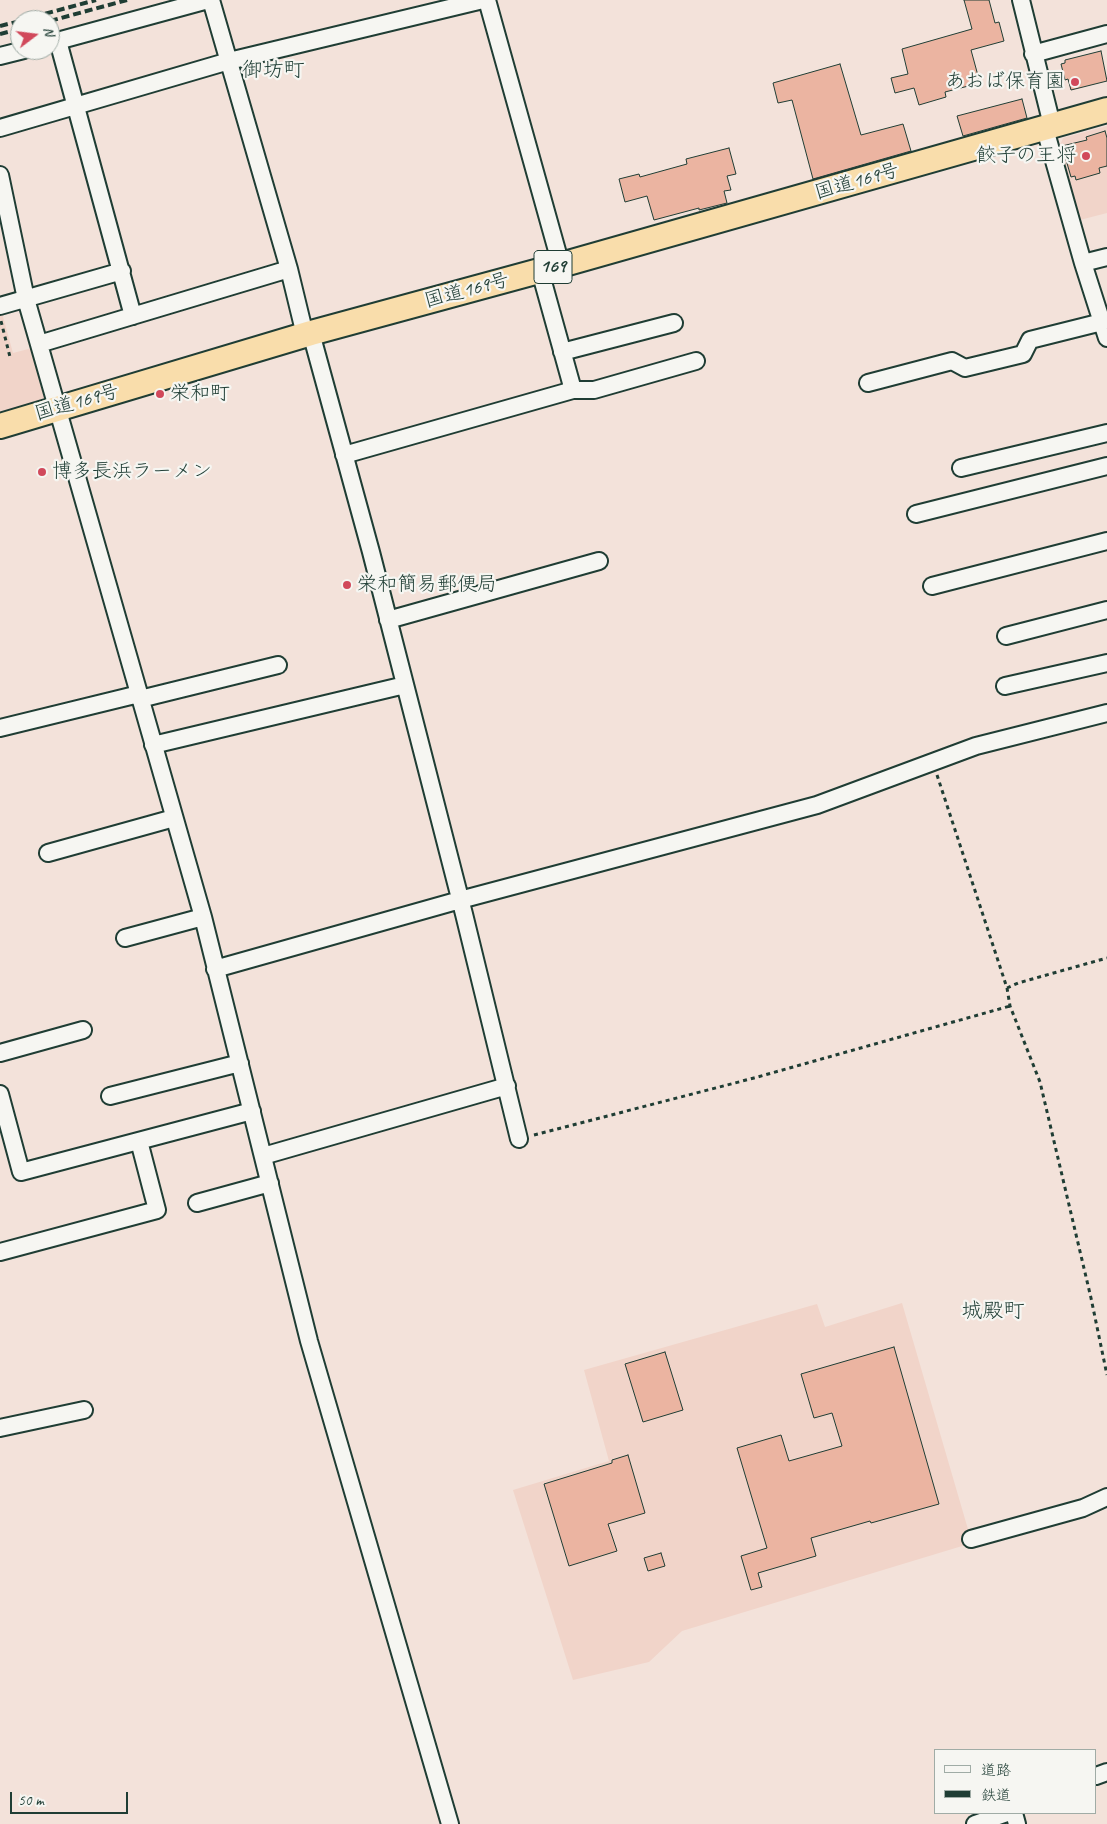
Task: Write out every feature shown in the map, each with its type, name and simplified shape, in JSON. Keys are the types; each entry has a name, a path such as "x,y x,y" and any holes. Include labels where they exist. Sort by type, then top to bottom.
{"highway":[{"name":"国道169号","path":"0,426 308,334 550,268 1107,110"}],"street":[{"path":"60,40 210,0 344,455 460,900 507,1086 518,1139"},
{"path":"0,128 229,61 485,0 550,268 562,352 573,390"},
{"path":"868,383 952,361 966,368 1023,354 1030,340 1104,330 1083,263 1048,127 1021,0"},
{"path":"1033,54 1107,34"},
{"path":"60,59 76,106 133,316"},
{"path":"1,184 26,299 203,916 309,1341 450,1824"},
{"path":"1083,263 1107,257"},
{"path":"39,344 289,269"},
{"path":"0,306 122,272"},
{"path":"562,352 674,323"},
{"path":"344,455 573,390 594,390 696,361"},
{"path":"961,468 1107,433"},
{"path":"916,514 1107,466"},
{"path":"932,586 1107,541"},
{"path":"388,620 599,561"},
{"path":"1006,636 1107,610"},
{"path":"1005,686 1107,662"},
{"path":"0,728 278,664"},
{"path":"153,745 405,686"},
{"path":"215,969 460,900 817,804 976,746 1107,712"},
{"path":"48,853 174,818"},
{"path":"125,938 203,916"},
{"path":"0,1053 83,1030"},
{"path":"110,1096 240,1063"},
{"path":"263,1156 507,1086"},
{"path":"0,1094 21,1172 252,1111"},
{"path":"0,1252 157,1210 139,1141"},
{"path":"197,1203 270,1183"},
{"path":"0,1428 84,1410"},
{"path":"971,1539 1083,1508 1107,1497"},
{"path":"975,1824 1004,1814"}],"path":[{"path":"0,317 10,357"},
{"path":"932,761 1007,988 1010,1006 1040,1082 1091,1298 1107,1375"},
{"path":"1007,988 1018,982 1107,958"},
{"path":"518,1139 772,1072 1010,1006"}],"shaded area":[{"path":"1107,126 1107,213 1076,221 1057,152 1063,138"},
{"path":"2,313 13,353 36,347 50,398 0,412 0,314"},
{"path":"902,1303 972,1543 682,1631 649,1662 573,1680 513,1490 609,1461 584,1370 817,1304 825,1327"}],"building":[{"path":"964,0 989,0 995,23 999,22 1004,41 971,50 980,83 945,92 946,97 919,105 914,88 895,93 891,78 908,74 902,49 972,29"},
{"path":"1101,51 1107,81 1071,90 1068,79 1065,80 1061,64 1065,63 1065,60"},
{"path":"840,64 861,135 903,124 911,151 813,179 792,100 778,103 773,83"},
{"path":"1022,99 1027,118 963,136 957,116"},
{"name":"餃子の王将","path":"1105,131 1107,138 1107,166 1099,168 1100,173 1076,180 1075,176 1071,177 1062,146 1087,140 1086,137"},
{"path":"729,148 736,174 727,176 731,190 724,191 727,203 654,220 647,196 625,202 619,179 639,174 640,177 687,164 686,159"},
{"path":"894,1347 939,1504 811,1538 816,1556 758,1573 762,1587 751,1590 741,1556 767,1548 737,1448 781,1435 789,1461 842,1446 832,1413 814,1418 801,1374"},
{"path":"665,1352 683,1410 643,1422 625,1364"},
{"path":"628,1455 645,1513 608,1524 617,1551 569,1566 544,1484 612,1463 612,1460"},
{"path":"661,1553 665,1566 648,1571 644,1558"}],"railway":[{"path":"59,10 96,0"},
{"path":"60,18 127,0"},
{"path":"0,26 10,24"},
{"path":"0,34 10,32"}],"place":[{"name":"あおば保育園","path":"1075,82"},
{"name":"餃子の王将","path":"1086,156"},
{"name":"栄和町","path":"160,394"},
{"name":"博多長浜ラーメン","path":"42,472"},
{"name":"栄和簡易郵便局","path":"347,585"}],"district":[{"name":"御坊町","path":"273,70"},
{"name":"城殿町","path":"993,1311"}]}
